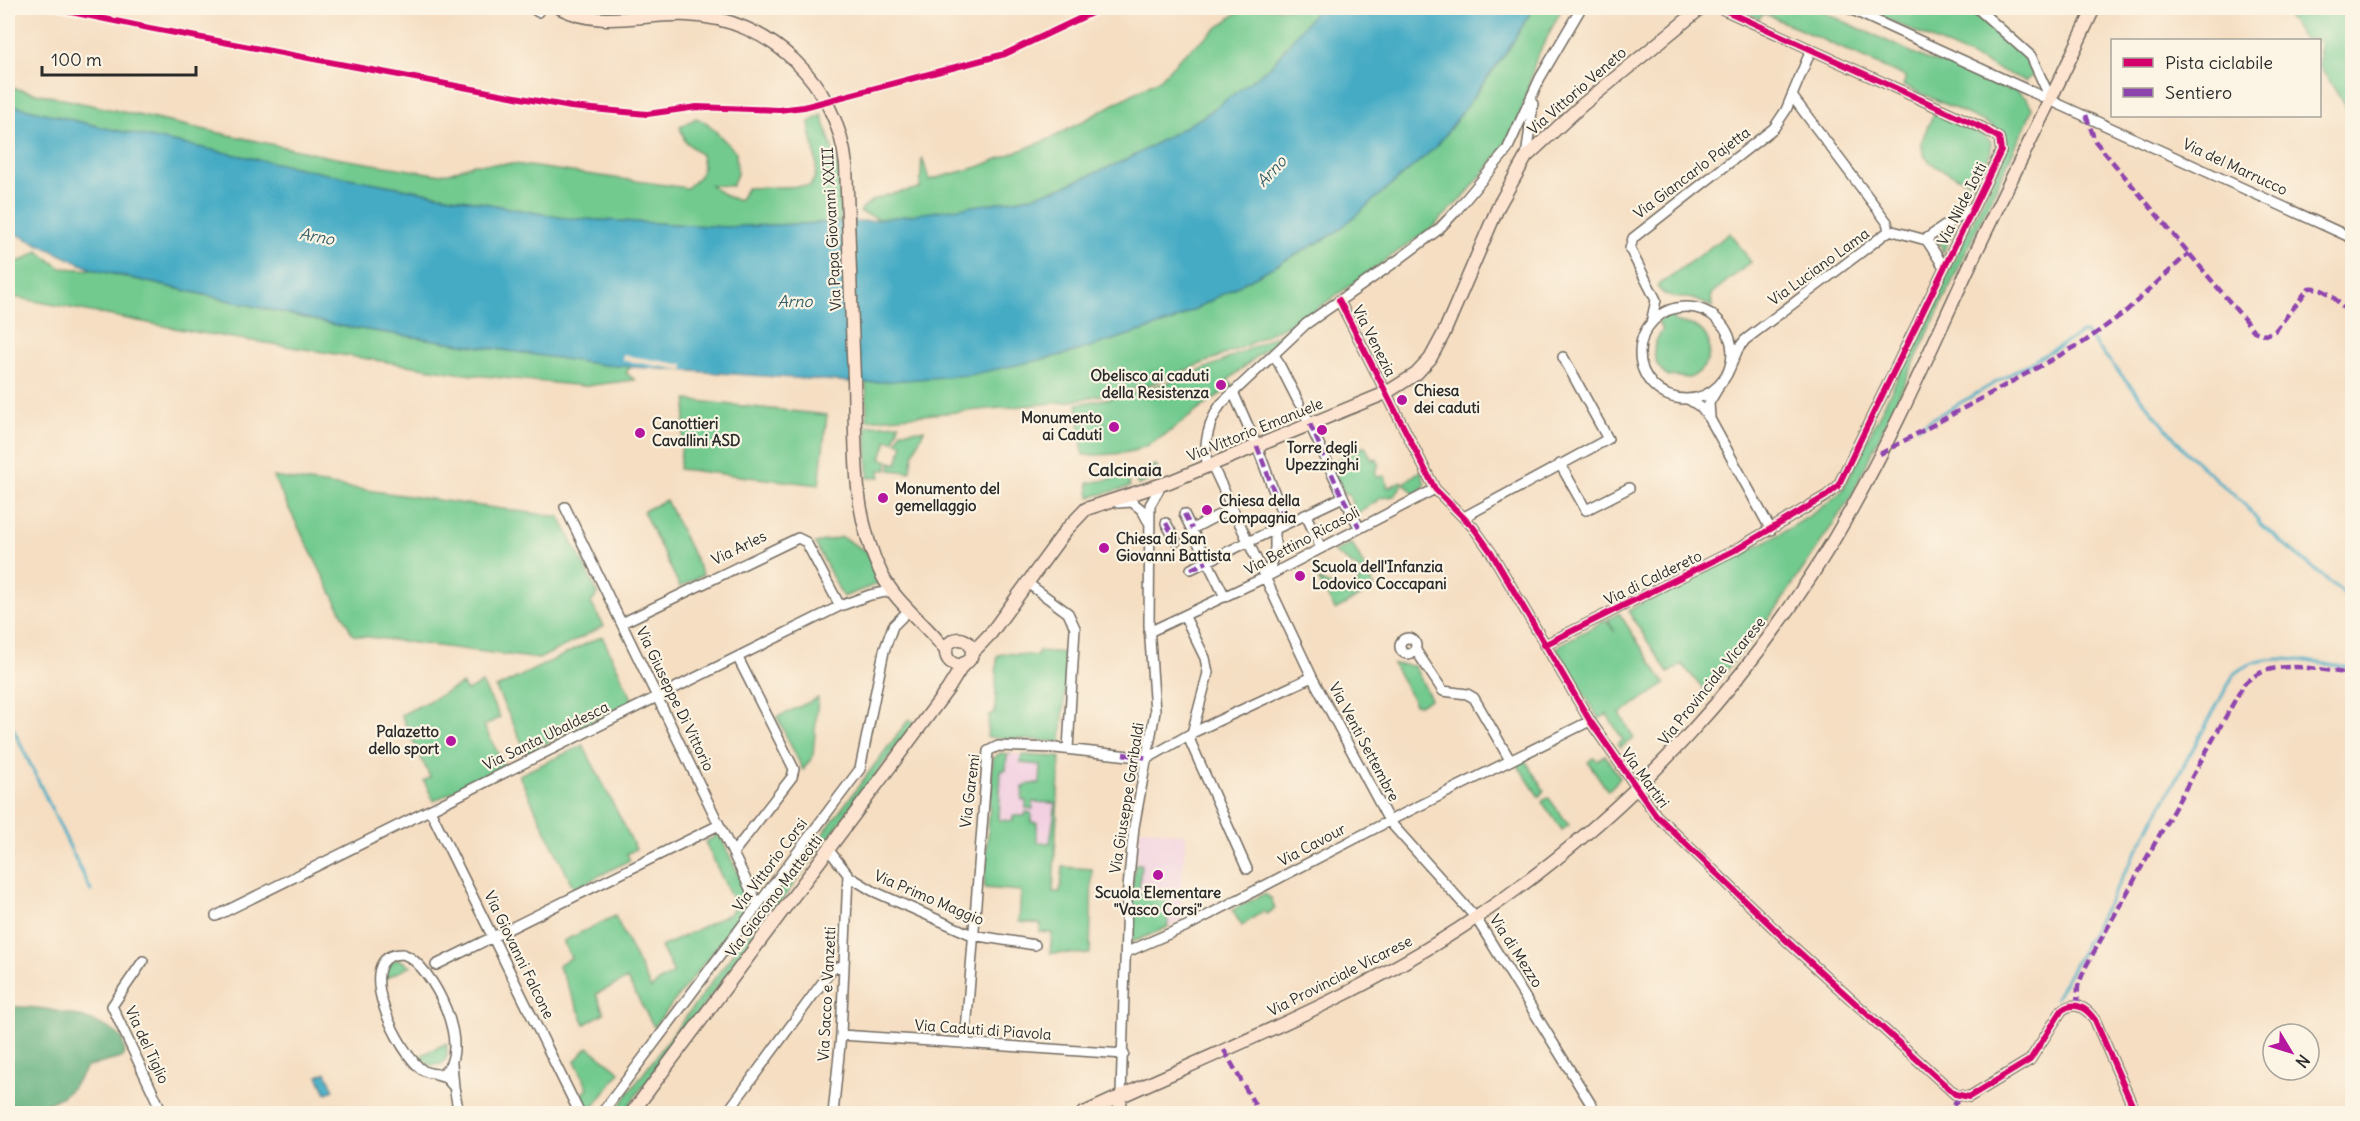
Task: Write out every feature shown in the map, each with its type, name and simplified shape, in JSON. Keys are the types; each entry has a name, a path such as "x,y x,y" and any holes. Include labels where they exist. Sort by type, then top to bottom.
{"main road":[{"name":"Via Papa Giovanni XXIII","path":"560,8 601,20 685,15 709,17 736,24 781,49 810,75 832,111 845,150 862,524 874,558 891,591 923,623"},
{"name":"Via Vittorio Veneto","path":"1386,393 1420,371 1437,347 1499,205 1526,157 1581,106 1701,8"},
{"name":"Via Provinciale Vicarese","path":"1082,1113 1348,991 1432,946 1476,918 1567,850 1638,789 1733,684 1789,610 1825,555 1880,454 2051,100 2092,9"},
{"name":"Via Vittorio Emanuele","path":"1099,505 1163,484 1257,446 1308,420 1386,393"},
{"path":"941,696 950,674 948,656 960,640 980,635 996,622 1082,512 1099,505"},
{"name":"Via Giacomo Matteotti","path":"631,1113 968,658 987,638 996,622"},
{"path":"923,623 970,646 968,658 956,664 923,623"},
{"name":"Via Giuseppe Garibaldi","path":"1119,1113 1121,1095"}],"street":[{"path":"1210,465 1206,448 1211,422 1221,404 1275,356 1306,324 1438,230 1507,150 1540,78 1581,8"},
{"name":"Via Nilde Iotti","path":"1720,8 1997,136 2001,142 2001,151 1838,486 1771,530"},
{"name":"Via del Marrucco","path":"1848,8 2352,238"},
{"path":"1977,8 2031,56 2051,100"},
{"name":"Via Giancarlo Pajetta","path":"1651,323 1656,300 1630,249 1633,238 1774,128 1792,96 1811,50"},
{"path":"1526,157 1534,95"},
{"name":"Via Luciano Lama","path":"1729,370 1738,349 1745,340 1886,236 1889,230 1887,222 1792,96"},
{"name":"Via Nilde Iotti","path":"1944,267 1926,240 1975,205"},
{"path":"1889,230 1926,240"},
{"name":"Via Venezia","path":"1339,300 1435,489"},
{"path":"1710,419 1709,403 1729,370 1732,353 1730,339 1723,326 1709,313 1695,308 1676,308 1664,313 1651,323 1640,347 1644,372 1659,390 1696,404 1710,419 1771,530"},
{"path":"1275,356 1299,403"},
{"path":"1464,517 1608,439 1563,357"},
{"path":"1685,399 1705,395 1723,380"},
{"path":"1233,392 1257,446 1286,524"},
{"path":"1308,420 1346,504 1359,527"},
{"path":"1560,464 1586,510 1629,488"},
{"name":"Via Venti Settembre","path":"1210,465 1266,577 1312,677 1389,821"},
{"name":"Via Giuseppe Garibaldi","path":"1121,1095 1127,898 1134,827 1155,712 1149,633 1149,523 1152,499 1163,484"},
{"name":"Via Martiri","path":"1435,489 1464,517 1491,552 1590,721 1661,820 1699,855 1732,891 1943,1085 1956,1094 1969,1097 2025,1065 2038,1052 2062,1010 2077,1006 2086,1009 2095,1020 2136,1113"},
{"name":"Via Bettino Ricasoli","path":"1149,633 1266,577 1435,489"},
{"path":"1099,505 1132,502 1146,514 1149,523"},
{"path":"1191,569 1306,515 1346,504"},
{"name":"Via Giuseppe Di Vittorio","path":"565,507 758,905"},
{"path":"1192,529 1232,508"},
{"path":"1184,514 1225,597"},
{"path":"1306,515 1321,548"},
{"path":"1166,523 1176,541"},
{"path":"1266,577 1275,548 1275,529"},
{"name":"Via di Caldereto","path":"1544,645 1771,530"},
{"name":"Via Arles","path":"622,623 798,538 806,542 840,606"},
{"path":"1026,582 1068,613 1075,628 1068,749"},
{"name":"Via Santa Ubaldesca","path":"216,916 840,606 870,595 891,591"},
{"name":"Via Vittorio Corsi","path":"601,1113 860,769 884,651 893,626 909,610"},
{"path":"1185,617 1205,658 1208,673 1190,741 1247,869"},
{"path":"1415,649 1443,691 1467,694 1474,698 1510,760"},
{"path":"733,853 792,777 794,769 738,658"},
{"name":"Via Venti Settembre","path":"1148,758 1192,734 1312,677"},
{"name":"Via Cavour","path":"1127,952 1198,920 1389,821 1590,721"},
{"name":"Via Garemi","path":"972,935 988,751 998,746 1068,749 1148,758"},
{"name":"Via Giovanni Falcone","path":"430,810 580,1113"},
{"name":"Via di Mezzo","path":"1389,821 1476,918 1597,1113"},
{"path":"418,964 436,965 719,825"},
{"name":"Via Primo Maggio","path":"828,849 848,875 873,891 972,935 1035,945"},
{"name":"Via Sacco e Vanzetti","path":"833,1113 841,1035 848,875"},
{"path":"965,1044 972,935"},
{"path":"433,985 418,964 403,954 388,957 380,968 379,987 390,1020 410,1057 423,1070 446,1078 454,1088"},
{"name":"Via del Tiglio","path":"143,961 112,1006 163,1113"},
{"path":"434,1074 442,1074 452,1064 455,1057 452,1030 431,979 436,965"},
{"path":"726,1113 833,968 843,966"},
{"name":"Via Caduti di Piavola","path":"841,1035 1124,1054"},
{"path":"452,1064 459,1113"}],"shaded area":[{"path":"1000,753 1060,757 1053,892 984,888 993,759"},
{"name":"Scuola Elementare \"Vasco Corsi\"","path":"1140,828 1186,835 1181,887 1182,920 1133,942 1132,889"}],"green space":[{"path":"1243,8 1318,8 1289,46 1269,67 1214,110 1154,147 1089,177 1005,203 951,212 879,219 860,212 871,201 920,188 922,157 929,180 978,167 1054,137 1160,79 1184,54"},
{"path":"1533,8 1562,8 1536,59 1520,117 1501,151 1467,193 1434,226 1311,313 1241,348 1146,386 1067,402 867,420 866,383 1067,354 1171,322 1334,234 1437,146 1508,50"},
{"path":"1739,8 1815,8 1926,59 1965,70 2009,91 2013,88 2027,99 2032,108 1851,497 1777,608 1707,694 1682,664 1668,673 1628,611 1794,526 1843,490 2004,157 2006,148 2003,136 1993,126 1903,85 1906,77 1763,13 1759,19"},
{"path":"1862,8 1901,10 1903,8 1969,8 2027,59 2033,67 2033,76 2025,81"},
{"path":"2282,8 2352,8 2352,117 2321,68 2321,39 2303,39"},
{"path":"8,87 330,157 435,174 449,173 474,164 514,164 687,188 700,176 703,165 701,155 685,141 680,127 696,118 707,123 736,152 737,174 732,186 711,185 726,196 739,201 747,188 810,186 814,179 816,163 809,122 822,115 839,170 841,222 726,227 564,218 343,177 105,128 8,104"},
{"path":"1934,114 1984,136 1991,142 1991,152 1975,184 1935,166 1924,154 1923,138"},
{"path":"1955,228 1943,253 1939,240"},
{"path":"1730,233 1751,262 1711,294 1712,307 1693,299 1669,296 1657,286"},
{"path":"38,251 61,268 95,270 340,326 604,365 631,366 626,373 635,380 584,386 464,374 195,332 8,296 8,263 24,260"},
{"path":"1670,313 1675,316 1673,320 1696,327 1708,339 1707,362 1689,378 1668,376 1658,366 1654,354 1656,342 1663,330 1658,322 1662,316"},
{"path":"1300,324 1273,351 1267,348 1227,381 1234,386 1159,439 1133,451 1108,455 1083,455 1077,404 1138,392 1192,374"},
{"path":"687,400 827,415 819,485 679,469"},
{"path":"899,424 894,441 887,440 881,459 888,461 887,470 880,470 880,477 868,478 867,426"},
{"path":"924,430 914,452 910,472 890,470 891,462 897,464 903,444 897,442 901,431"},
{"path":"1365,446 1372,460 1376,458 1379,464 1375,472 1377,477 1385,476 1388,488 1401,481 1402,485 1394,496 1381,498 1355,515 1349,494 1344,493 1329,464"},
{"path":"1156,465 1160,476 1138,485 1134,473"},
{"path":"1421,470 1425,485 1415,495 1404,483"},
{"path":"1127,476 1130,487 1090,497 1088,483"},
{"path":"273,477 560,517 598,594 591,603 604,626 539,659 353,635"},
{"path":"666,500 703,575 680,587 643,511"},
{"path":"842,537 867,552 882,582 843,597 815,543"},
{"path":"1352,543 1375,588 1335,610 1318,579 1349,596 1364,573 1334,552"},
{"path":"1619,613 1665,684 1620,714 1634,738 1620,748 1618,744 1623,740 1607,714 1599,719 1557,649 1559,645 1606,620 1615,632 1608,619"},
{"path":"602,636 633,701 527,753 496,688"},
{"path":"1038,651 1068,653 1061,742 987,737 989,715 995,713 997,656 1004,653 1038,656"},
{"path":"1393,664 1414,666 1431,699 1419,705 1415,704"},
{"path":"482,683 500,717 484,726 504,765 434,801 424,781 430,777 401,715 462,684 467,691"},
{"path":"818,698 813,756 803,770 777,717"},
{"path":"909,719 914,723 623,1113 613,1114"},
{"path":"583,745 636,849 627,854 630,860 574,889 519,775"},
{"path":"1000,753 1010,754 1007,756 1006,770 1001,770 999,820 1013,821 1013,816 1025,816 1026,812 1031,813 1031,822 1037,823 1037,842 1050,843 1056,803 1033,802 1033,809 1026,808 1026,801 1022,800 1023,787 1027,784 1040,784 1041,765 1021,763 1022,755 1060,757 1053,892 1060,892 1063,867 1092,869 1090,954 1050,953 1052,933 1040,932 1041,924 1019,922 1021,891 984,888 993,759"},
{"path":"1605,755 1620,778 1608,791 1588,762 1594,758 1597,761"},
{"path":"1525,760 1544,790 1539,797 1517,764"},
{"path":"1548,797 1569,825 1562,830 1542,802"},
{"path":"719,834 752,902 654,1027 627,979 596,994 604,1013 585,1024 558,965 571,958 563,941 615,916 651,989 674,973 661,947 729,914 736,907 705,842"},
{"path":"1135,864 1141,864 1139,894 1167,896 1168,927 1133,942 1132,889"},
{"path":"1264,894 1271,898 1275,909 1267,914 1263,911 1242,926 1232,910"},
{"path":"398,959 411,966 384,979 386,965"},
{"path":"14,1007 40,1008 71,1014 100,1024 122,1038 125,1053 121,1058 87,1067 72,1088 61,1097 36,1109 8,1104 8,1009"},
{"path":"447,1043 447,1057 442,1064 430,1065 420,1056"},
{"path":"588,1047 620,1072 591,1110 585,1108 580,1097 588,1088 575,1061"}],"water":[{"name":"Arno","path":"1318,8 1533,8 1508,50 1437,146 1334,234 1171,322 1067,354 970,375 866,383 604,365 340,326 92,269 8,230 8,104 105,128 343,177 564,218 726,227 869,221 1021,199 1060,188 1130,158 1204,116 1271,66"},
{"path":"326,1072 334,1090 326,1093 318,1076"}],"pier":[{"path":"623,355 684,365 683,370 622,360"}],"waterway":[{"path":"1918,427 2082,333 2086,333 2188,454 2247,507 2261,525 2352,600"},
{"path":"2056,998 2234,674 2246,666 2275,659 2291,659 2352,668"},
{"path":"8,718 91,891"}],"marked path":[{"path":"2086,115 2095,141 2254,331 2265,335 2275,331 2309,288 2328,293 2352,317"},
{"path":"1880,454 2084,342 2125,312 2189,253"},
{"path":"1310,424 1338,488 1359,527"},
{"path":"1257,446 1286,524"},
{"path":"1184,514 1192,529"},
{"path":"1166,523 1176,541"},
{"path":"1191,569 1207,562"},
{"path":"2077,1006 2078,986 2085,968 2244,684 2255,675 2282,667 2352,674"},
{"path":"1123,754 1148,758"},
{"path":"1224,1050 1260,1114"},
{"path":"1943,1114 1962,1096"}],"cycle path":[{"path":"52,8 571,107 647,114 697,107 779,110 804,107 1005,54 1102,8"},
{"path":"1544,645 1737,549 1826,496 1838,486 2001,151 1999,138 1983,128 1720,8"},
{"path":"1339,300 1435,489 1473,527 1491,552 1590,721 1656,815 1787,941 1955,1094 1969,1097 2030,1060 2062,1010 2076,1006 2085,1009 2095,1020 2136,1114"}],"place":[{"name":"Obelisco ai caduti della Resistenza","path":"1221,385"},
{"name":"Chiesa dei caduti","path":"1402,400"},
{"name":"Monumento ai Caduti","path":"1114,427"},
{"name":"Torre degli Upezzinghi","path":"1322,430"},
{"name":"Canottieri Cavallini ASD","path":"640,433"},
{"name":"Monumento del gemellaggio","path":"883,498"},
{"name":"Chiesa della Compagnia","path":"1207,510"},
{"name":"Chiesa di San Giovanni Battista","path":"1104,548"},
{"name":"Scuola dell'Infanzia Lodovico Coccapani","path":"1300,576"},
{"name":"Palazetto dello sport","path":"451,741"},
{"name":"Scuola Elementare \"Vasco Corsi\"","path":"1158,875"}],"district":[{"name":"Calcinaia","path":"1125,470"}]}
